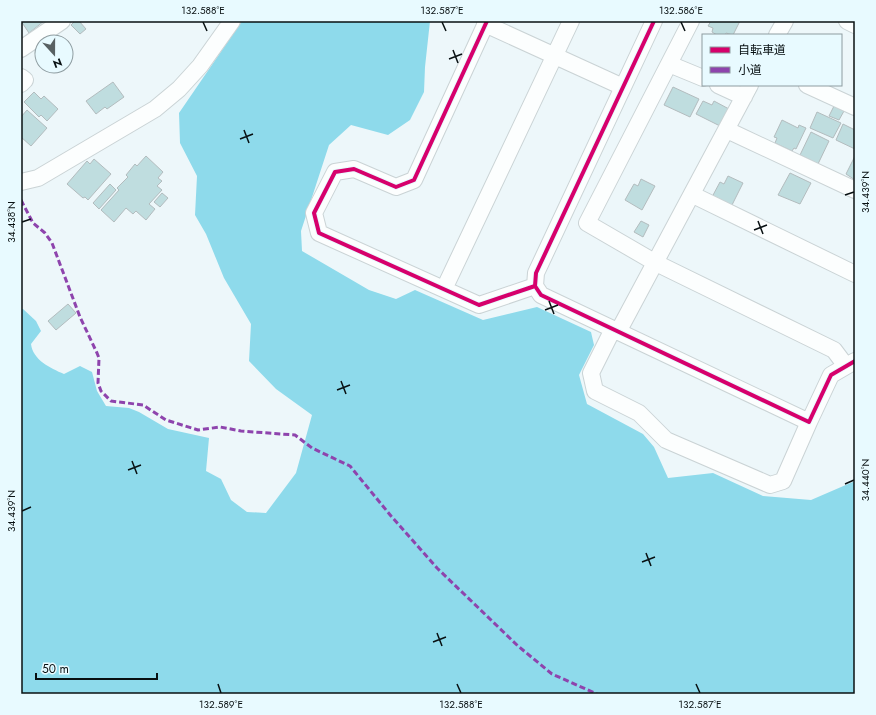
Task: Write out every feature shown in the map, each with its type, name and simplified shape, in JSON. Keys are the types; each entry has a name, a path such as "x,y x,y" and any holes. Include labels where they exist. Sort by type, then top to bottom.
{"street":[{"path":"21,49 62,21"},
{"path":"21,182 38,178 107,139 132,121 156,109 179,89 200,66 232,21"},
{"path":"444,289 571,21"},
{"path":"654,21 536,273 535,286 541,295 809,422"},
{"path":"691,21 587,223 656,263 834,350 850,364 831,375 783,480 770,485 666,440 639,413 596,391 591,373 656,263 747,91 723,86"},
{"path":"778,34 785,21"},
{"path":"847,21 855,25"},
{"path":"535,286 479,305 319,233 314,213 335,172 354,169 396,187 414,180 486,23 623,87"},
{"path":"669,64 702,78"},
{"path":"21,77 25,80 21,84"},
{"path":"809,86 855,107"},
{"path":"727,130 855,190"},
{"path":"693,195 855,274"}],"shaded area":[{"path":"242,21 430,21 424,92 410,120 388,135 351,125 329,145 301,231 302,251 369,290 396,299 415,290 483,320 537,307 591,332 594,345 579,375 587,404 643,434 654,447 668,478 713,473 763,496 811,500 855,481 855,694 21,694 21,309 23,309 36,321 41,331 31,344 35,355 43,363 64,374 80,366 92,372 97,391 106,406 129,408 139,412 168,429 209,438 206,471 221,479 231,500 247,512 266,513 296,473 312,415 276,389 249,361 251,324 224,278 206,234 195,215 197,176 180,143 179,113"}],"building":[{"path":"21,21 44,21 29,33"},
{"path":"75,21 79,21 86,29 80,34 71,25"},
{"path":"711,21 740,21 734,34 715,34 712,32 713,28 708,26"},
{"path":"113,82 124,97 107,109 105,107 96,114 86,101"},
{"path":"673,87 699,99 690,117 664,105"},
{"path":"34,92 41,99 44,96 58,109 47,121 41,115 39,117 24,102"},
{"path":"703,101 712,105 714,101 729,109 720,126 696,114"},
{"path":"834,106 844,111 839,120 829,116"},
{"path":"27,110 47,128 31,146 21,137 21,117"},
{"path":"817,112 841,123 833,138 810,128"},
{"path":"782,120 798,128 799,125 806,128 796,149 794,148 792,151 775,143 777,138 774,137"},
{"path":"843,124 855,130 855,149 836,140"},
{"path":"811,132 829,141 818,164 800,155"},
{"path":"146,156 163,172 158,178 162,181 157,186 162,190 149,204 155,209 146,220 136,211 133,214 126,208 114,222 101,210 119,190 117,188 128,177 126,175 135,164 137,166"},
{"path":"855,156 855,180 846,174"},
{"path":"94,159 111,174 88,200 85,197 83,198 67,184 87,161 90,164"},
{"path":"790,173 811,183 800,204 778,195"},
{"path":"728,176 743,183 731,207 712,197 720,182 724,184"},
{"path":"641,179 655,186 642,210 625,200 634,184 638,186"},
{"path":"110,184 116,190 99,209 93,203"},
{"path":"162,193 168,198 160,207 154,202"},
{"path":"641,221 649,225 643,237 634,232"},
{"path":"68,304 76,313 56,330 48,321"}],"marked path":[{"path":"21,200 33,223 45,233 52,243 80,317 99,358 98,383 101,391 111,401 143,405 166,420 198,430 220,427 241,431 295,435 312,448 350,466 391,516 437,568 518,646 552,674 597,694"}],"cycle path":[{"path":"487,21 414,180 396,187 354,169 335,172 314,213 319,233 479,305 535,286"},
{"path":"654,21 536,273 535,286 541,295 809,422 831,375 855,361"}]}
